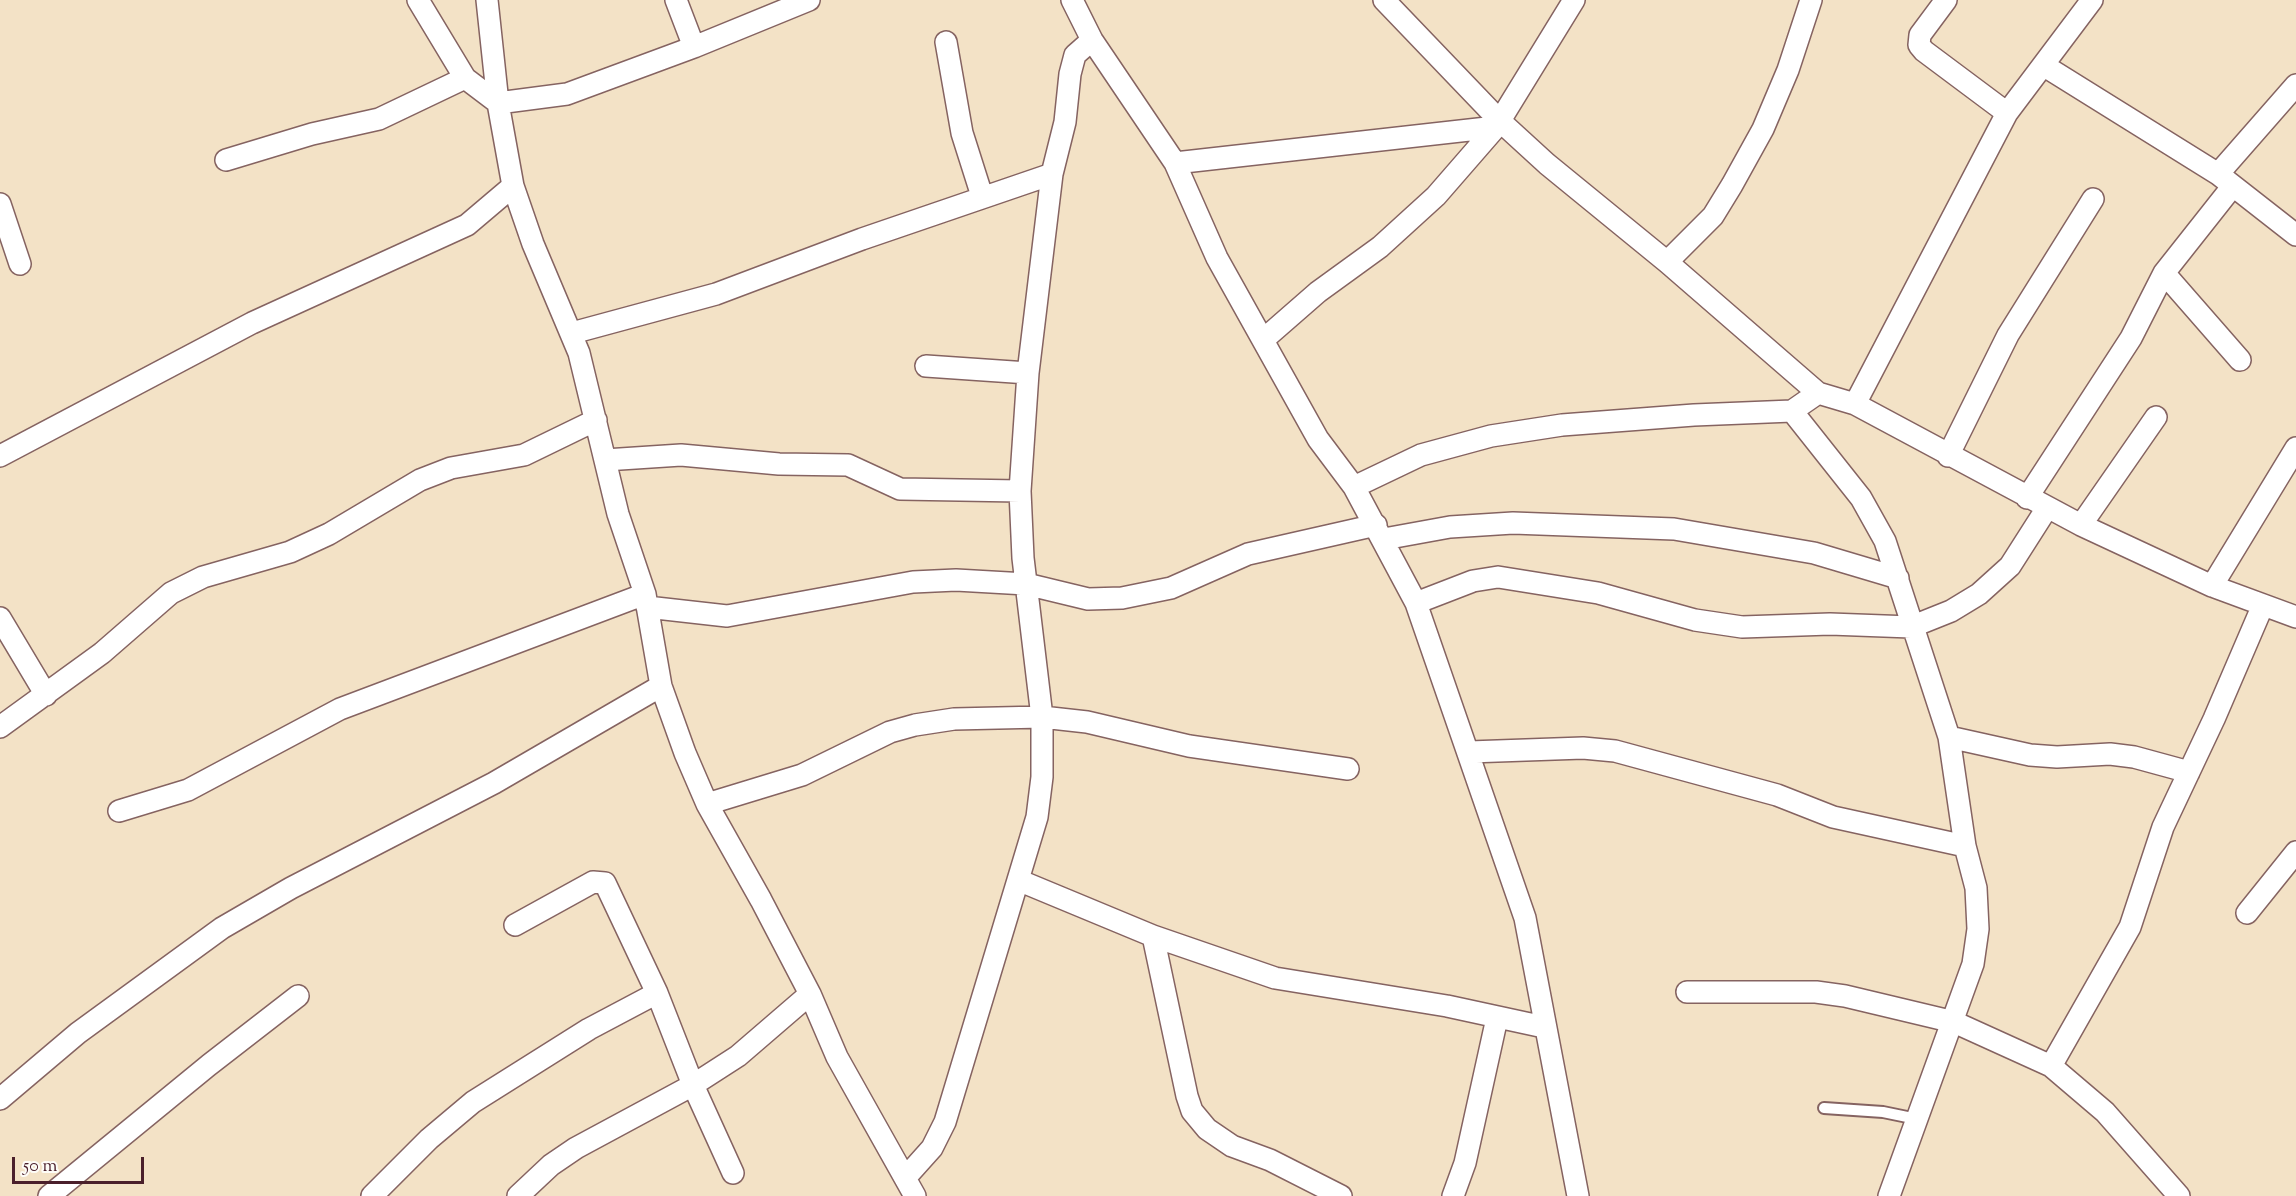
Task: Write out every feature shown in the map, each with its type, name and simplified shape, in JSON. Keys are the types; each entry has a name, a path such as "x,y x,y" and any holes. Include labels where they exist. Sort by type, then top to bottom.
{"street":[{"path":"418,0 465,78 498,103 567,94 694,48 809,0"},
{"path":"487,0 498,103 513,186 533,244 572,333 596,420 618,514 646,601 661,686 707,804 810,994 837,1057 915,1196"},
{"path":"676,0 694,48"},
{"path":"1072,0 1092,40 1175,163 1217,258 1318,439 1354,487 1380,532 1416,603 1525,918 1578,1196"},
{"path":"1384,0 1498,124 1667,262 1818,393 1855,404 2026,498 2081,525 2212,586 2296,617"},
{"path":"1263,340 1318,292 1380,247 1436,196 1498,124 1574,0"},
{"path":"1667,262 1713,216 1763,129 1788,70 1811,0"},
{"path":"1946,0 1920,35 1919,45 2007,113"},
{"path":"1855,404 2007,113 2092,0"},
{"path":"906,1177 932,1148 945,1122 1037,817 1042,777 1042,717 1026,584 1020,491 1028,373 1052,174 1065,122 1075,55 1092,40"},
{"path":"946,42 962,133 982,196"},
{"path":"2043,65 2225,181 2296,234"},
{"path":"226,160 312,134 379,119 465,78"},
{"path":"2026,498 2131,338 2164,273 2225,181 2296,85"},
{"path":"1175,163 1498,124"},
{"path":"572,333 716,294 982,196 1052,174"},
{"path":"0,456 252,323 467,225 513,186"},
{"path":"1948,456 2008,335 2093,199"},
{"path":"0,204 20,264"},
{"path":"2164,273 2240,360"},
{"path":"926,366 1028,373"},
{"path":"1354,487 1421,455 1491,436 1562,425 1694,415 1792,411 1818,393"},
{"path":"1792,411 1861,498 1885,541 1911,627 1949,737 1965,846 1976,888 1978,929 1973,964 1954,1022 1889,1196"},
{"path":"2081,525 2156,417"},
{"path":"0,727 102,653 171,594 203,577 290,552 329,534 420,480 451,468 524,455 596,420"},
{"path":"2212,586 2296,448"},
{"path":"605,460 681,455 779,464 848,465 900,489 1020,491"},
{"path":"1416,603 1473,581 1498,577 1598,592 1695,620 1742,627 1830,624 1911,627 1951,611 1979,594 2010,566 2047,508"},
{"path":"119,811 188,790 340,709 646,601 728,616 913,582 956,580 1026,584 1088,599 1122,598 1171,588 1248,554 1380,532 1513,523 1662,529 1814,553 1898,578"},
{"path":"2051,1066 2130,927 2163,827 2263,605"},
{"path":"0,618 46,695"},
{"path":"0,1100 78,1033 222,928 301,883 494,783 661,686"},
{"path":"707,804 802,776 890,732 915,724 954,719 1042,717 1088,722 1200,748 1348,769"},
{"path":"1949,737 2030,755 2057,757 2110,754 2134,757 2189,772"},
{"path":"1469,752 1583,748 1615,751 1766,791 1833,817 1965,846"},
{"path":"2247,914 2296,852"},
{"path":"1018,880 1153,936 1275,978 1447,1006 1544,1027"},
{"path":"515,925 593,882 605,883 657,993 693,1085 733,1173"},
{"path":"1153,936 1186,1096 1192,1111 1207,1129 1232,1146 1269,1160 1341,1196"},
{"path":"1687,992 1816,992 1845,996 1954,1022 2051,1066 2105,1112 2179,1196"},
{"path":"372,1196 429,1139 473,1102 589,1029 657,993"},
{"path":"518,1196 551,1165 576,1148 693,1085 738,1056 810,994"},
{"path":"49,1196 209,1065 298,996"},
{"path":"1453,1196 1465,1163 1497,1018"}],"lane":[{"path":"1824,1108 1883,1112 1917,1119"}]}
